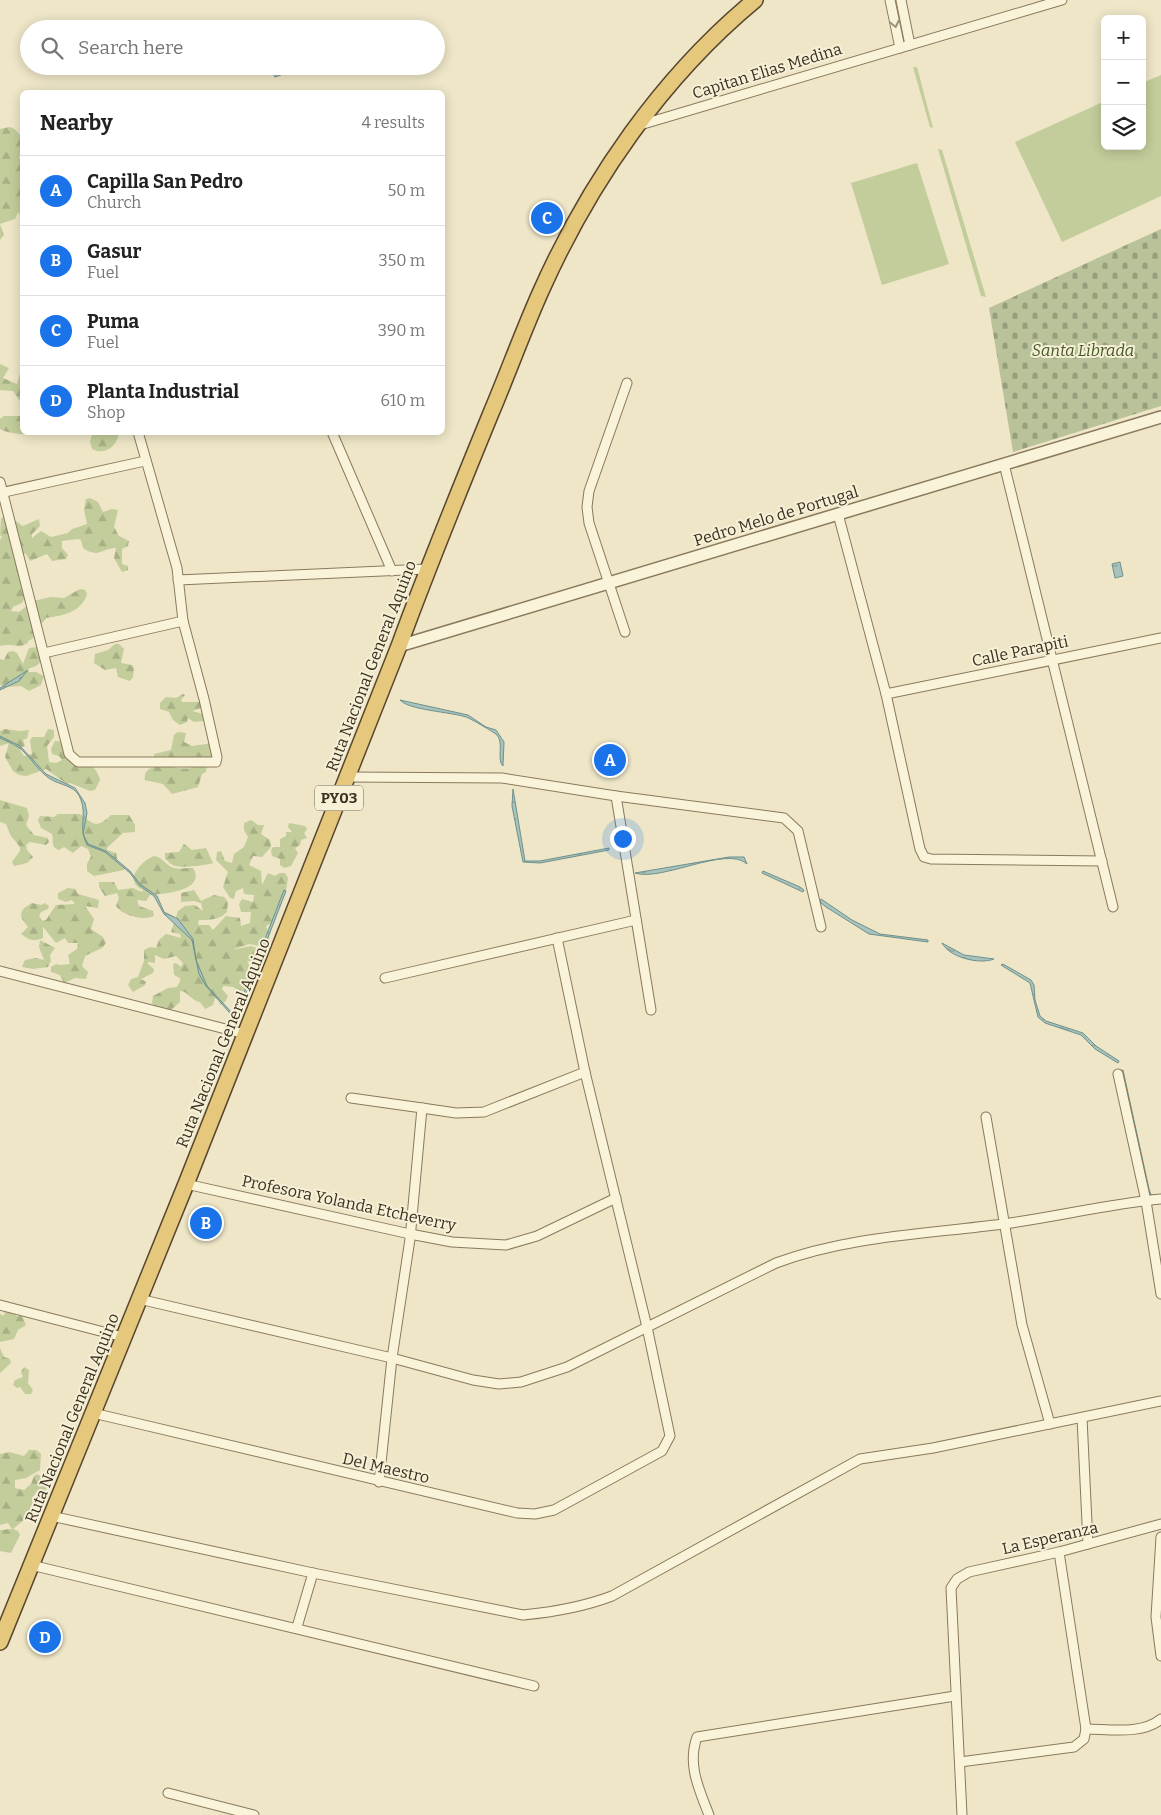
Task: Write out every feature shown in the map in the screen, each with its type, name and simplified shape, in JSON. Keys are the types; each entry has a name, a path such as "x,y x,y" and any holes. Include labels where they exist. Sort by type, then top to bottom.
{"highway":[{"name":"Ruta Nacional General Aquino","path":"0,1642 186,1184 399,646 427,569 541,291 576,222 608,168 638,126 682,71 755,0"}],"street":[{"path":"890,0 905,46"},
{"path":"901,0 905,46"},
{"name":"Capitan Elias Medina","path":"638,126 1062,0"},
{"path":"625,632 590,523 587,507 589,491 626,383"},
{"name":"Pedro Melo de Portugal","path":"399,646 1004,464 1160,420"},
{"path":"0,482 1,493 69,754 78,762 214,762 217,757 211,728 183,621 177,568 139,435"},
{"path":"333,435 392,571"},
{"path":"1,493 145,461"},
{"path":"1004,464 1112,907"},
{"path":"838,514 886,694 920,849 924,856 931,859 1102,861"},
{"path":"178,580 427,569"},
{"path":"44,653 183,621"},
{"name":"Calle Parapiti","path":"886,694 1161,638"},
{"path":"347,777 502,778 616,796 784,818 798,831 821,927"},
{"path":"616,796 651,1010"},
{"path":"385,978 636,920"},
{"path":"557,938 585,1072 647,1327"},
{"path":"0,971 245,1034"},
{"path":"351,1098 456,1113 484,1112 585,1072"},
{"path":"1118,1074 1146,1201 1161,1294"},
{"path":"379,1482 392,1358 410,1234 422,1108"},
{"path":"986,1117 1022,1325 1050,1424"},
{"name":"Profesora Yolanda Etcheverry","path":"186,1184 410,1234 452,1242 506,1245 537,1236 616,1198"},
{"path":"139,1299 392,1358 473,1380 499,1384 521,1382 567,1367 776,1263 806,1252 846,1243 1005,1223 1161,1199"},
{"path":"0,1305 123,1337"},
{"name":"Del Maestro","path":"93,1414 379,1482 517,1513 535,1514 554,1510 566,1504 662,1450 670,1436 647,1327"},
{"path":"51,1516 312,1573 523,1615 556,1612 583,1606 612,1596 860,1459 933,1448 1161,1402"},
{"path":"1082,1418 1088,1544"},
{"name":"La Esperanza","path":"955,1696 951,1588 957,1579 969,1572 1059,1552 1161,1524"},
{"path":"1161,1537 1156,1617 1161,1656"},
{"path":"960,1762 1074,1747 1084,1739 1086,1729 1059,1552"},
{"path":"31,1566 534,1686"},
{"path":"297,1628 312,1573"},
{"path":"709,1815 692,1768 693,1747 697,1737 955,1696 962,1815"},
{"path":"1086,1729 1142,1728 1154,1726 1161,1719"},
{"path":"168,1793 254,1815"}],"green space":[{"path":"913,67 917,67 933,128 930,127"},
{"path":"1161,75 1161,196 1062,242 1015,142 1101,103 1101,150 1146,150 1146,81"},
{"path":"9,127 13,128 20,135 20,214 18,212 15,219 0,224 0,129"},
{"path":"938,149 942,150 986,297 981,296"},
{"path":"917,163 949,264 882,285 851,183"},
{"path":"0,224 4,235 0,240"},
{"name":"Santa Librada","path":"1161,229 1161,406 1013,452 989,308"},
{"path":"0,364 9,368 3,378 17,384 20,373 20,401 13,391 0,390"},
{"path":"4,416 20,416 20,434 0,429 0,419"},
{"path":"92,435 119,435 113,446 106,450 97,451 92,449 90,441"},
{"path":"90,498 98,502 103,512 112,509 118,510 114,527 119,536 129,541 128,546 122,549 122,564 128,566 128,570 122,572 114,558 116,548 93,553 83,548 81,540 78,539 62,541 62,548 68,555 66,559 52,561 47,554 30,561 26,554 21,553 26,572 27,585 25,597 22,603 13,607 11,611 19,612 33,601 51,597 64,598 80,589 85,590 87,594 81,605 71,612 46,618 38,628 35,637 25,645 0,646 1,518 10,518 23,526 39,519 40,526 32,534 32,538 41,531 51,537 68,533 72,529 87,524 84,510 86,499"},
{"path":"115,644 119,644 124,649 121,663 132,665 134,668 133,677 130,681 118,677 116,668 105,670 94,663 95,654 108,650"},
{"path":"38,647 43,660 36,666 28,669 29,672 36,672 44,676 41,685 29,691 21,686 7,687 0,685 0,659 4,660 8,652 13,651 17,653 23,664 29,648"},
{"path":"183,694 185,695 181,700 182,702 200,702 201,708 192,711 203,714 206,719 204,721 194,722 188,718 187,722 180,725 173,720 169,712 160,709 160,703 166,697 176,698"},
{"path":"4,729 29,730 27,738 23,740 25,746 19,749 24,756 32,754 30,741 32,737 44,737 48,729 54,730 54,737 47,746 49,762 56,763 62,760 59,756 52,754 51,749 55,741 65,742 72,753 89,764 98,773 100,780 95,790 90,791 70,783 67,784 46,769 26,776 19,775 13,771 5,757 9,743 0,746 0,731"},
{"path":"178,732 186,733 184,742 192,746 213,743 213,756 207,763 206,772 202,774 198,787 172,794 163,784 145,780 149,769 155,767 191,768 191,764 154,759 154,754 171,750 174,735"},
{"path":"0,800 27,808 29,816 26,825 34,835 48,838 49,842 46,845 30,842 26,845 27,850 33,857 27,863 14,866 12,862 20,851 20,847 11,836 6,824 0,822"},
{"path":"58,814 80,814 96,824 99,824 111,815 129,815 135,825 135,832 123,833 107,848 107,850 116,853 118,862 124,866 124,870 94,876 87,871 87,864 91,856 88,849 81,846 73,853 64,847 59,850 56,849 53,845 52,834 41,828 38,820 40,816 54,817"},
{"path":"251,820 258,825 264,825 261,834 270,840 271,847 262,857 253,856 249,865 261,871 262,885 268,873 275,876 285,873 288,878 286,891 275,911 275,921 266,926 269,934 264,935 269,936 269,939 260,946 249,944 232,950 251,946 260,949 259,962 247,961 253,972 248,980 250,990 241,992 233,987 223,986 222,989 228,996 225,1002 220,1005 219,999 215,998 213,1005 205,1009 200,1002 180,991 180,1002 172,1009 157,1009 152,1003 153,996 168,988 177,987 180,981 180,978 174,975 173,964 176,963 181,967 183,963 176,956 164,959 155,955 155,963 148,962 154,969 153,973 141,979 146,982 145,985 133,992 128,985 131,979 138,977 144,961 144,950 150,947 156,948 159,940 166,934 181,938 180,934 171,932 178,911 185,906 195,905 203,911 201,903 194,901 181,902 181,893 194,890 201,901 214,895 224,897 228,902 227,912 224,915 214,919 199,920 198,925 209,925 213,930 226,916 240,918 241,926 250,923 251,912 241,912 239,904 242,899 253,902 254,895 244,894 243,888 236,891 234,899 230,898 223,887 228,872 216,860 217,852 221,851 225,861 232,863 234,854 244,847 248,837 244,830 244,823"},
{"path":"289,823 305,826 307,829 304,833 307,838 301,840 300,845 295,848 298,853 291,866 284,868 280,865 280,859 272,856 271,850 273,847 280,847 280,839 286,836 286,832 292,832 288,827"},
{"path":"184,844 192,850 206,848 213,863 178,867 165,859 165,853 179,852"},
{"path":"154,856 174,868 193,868 196,876 194,882 182,890 150,895 146,901 137,900 139,906 153,911 154,916 139,918 128,915 116,906 119,898 117,893 105,896 99,887 99,882 114,882 118,890 133,888 142,892 143,890 134,882 134,877 139,867"},
{"path":"68,888 75,889 78,894 99,900 98,908 85,906 94,919 91,929 103,937 106,943 102,948 85,956 82,966 88,972 86,979 75,978 64,983 60,975 51,972 51,967 56,964 70,964 68,955 77,949 78,943 68,943 65,938 56,943 43,927 43,938 31,940 26,938 21,934 28,927 22,919 21,913 24,908 32,903 41,905 45,903 49,906 48,909 41,912 39,916 43,921 46,920 56,905 75,904 72,900 66,902 58,899 58,893"},
{"path":"40,940 55,948 50,955 51,961 48,967 33,969 22,967 25,960 36,958 44,960 39,947"},
{"path":"5,1310 15,1313 16,1316 22,1316 26,1325 18,1330 14,1339 0,1342 0,1314 4,1316"},
{"path":"0,1348 4,1357 10,1359 11,1363 0,1373"},
{"path":"24,1367 29,1370 28,1383 33,1390 31,1394 25,1394 20,1387 17,1388 13,1385 15,1380 23,1377 21,1372"},
{"path":"29,1450 36,1450 41,1454 40,1470 26,1478 15,1480 15,1488 24,1490 31,1484 34,1476 37,1474 42,1477 41,1483 48,1487 45,1491 38,1490 33,1497 35,1503 30,1507 31,1514 13,1529 18,1531 20,1535 11,1553 0,1551 0,1530 12,1529 8,1523 0,1525 0,1454 9,1452 24,1456"}],"water":[{"path":"1120,562 1123,576 1115,578 1112,564"},
{"path":"28,670 19,681 0,690 0,688"},
{"path":"400,700 468,715 486,727 496,730 504,742 503,766 500,760 499,737 496,734 466,717 412,706"},
{"path":"0,736 20,746 46,774 75,788 85,803 87,813 83,833 83,806 77,792 49,778 39,770 23,751 0,738"},
{"path":"513,789 525,861 540,861 609,848 609,850 540,863 523,862 512,806"},
{"path":"84,835 88,844 106,851 130,871 140,884 157,896 164,912 178,919 193,939 196,958 192,940 164,914 154,896 139,885 130,873 105,852 87,845"},
{"path":"729,857 744,857 747,864 738,859 725,859 661,873 635,873"},
{"path":"763,871 804,890 803,892 762,873"},
{"path":"284,890 286,891 236,1020 206,986 199,974 196,961 207,986 235,1016"},
{"path":"821,899 852,920 880,934 928,940 928,942 869,934 826,907 820,902"},
{"path":"942,943 964,955 994,959 981,961 958,956"},
{"path":"1003,964 1031,980 1034,985 1035,1000 1040,1016 1046,1021 1083,1033 1096,1046 1119,1061 1118,1063 1095,1049 1081,1035 1045,1023 1038,1017 1030,983 1001,965"},
{"path":"1123,1070 1149,1189 1151,1195 1161,1196 1150,1197 1147,1189 1121,1071"}],"place":[{"name":"Puma","path":"547,218"},
{"name":"Capilla San Pedro","path":"610,760"},
{"name":"Gasur","path":"206,1223"},
{"name":"Planta Industrial","path":"45,1637"}]}
